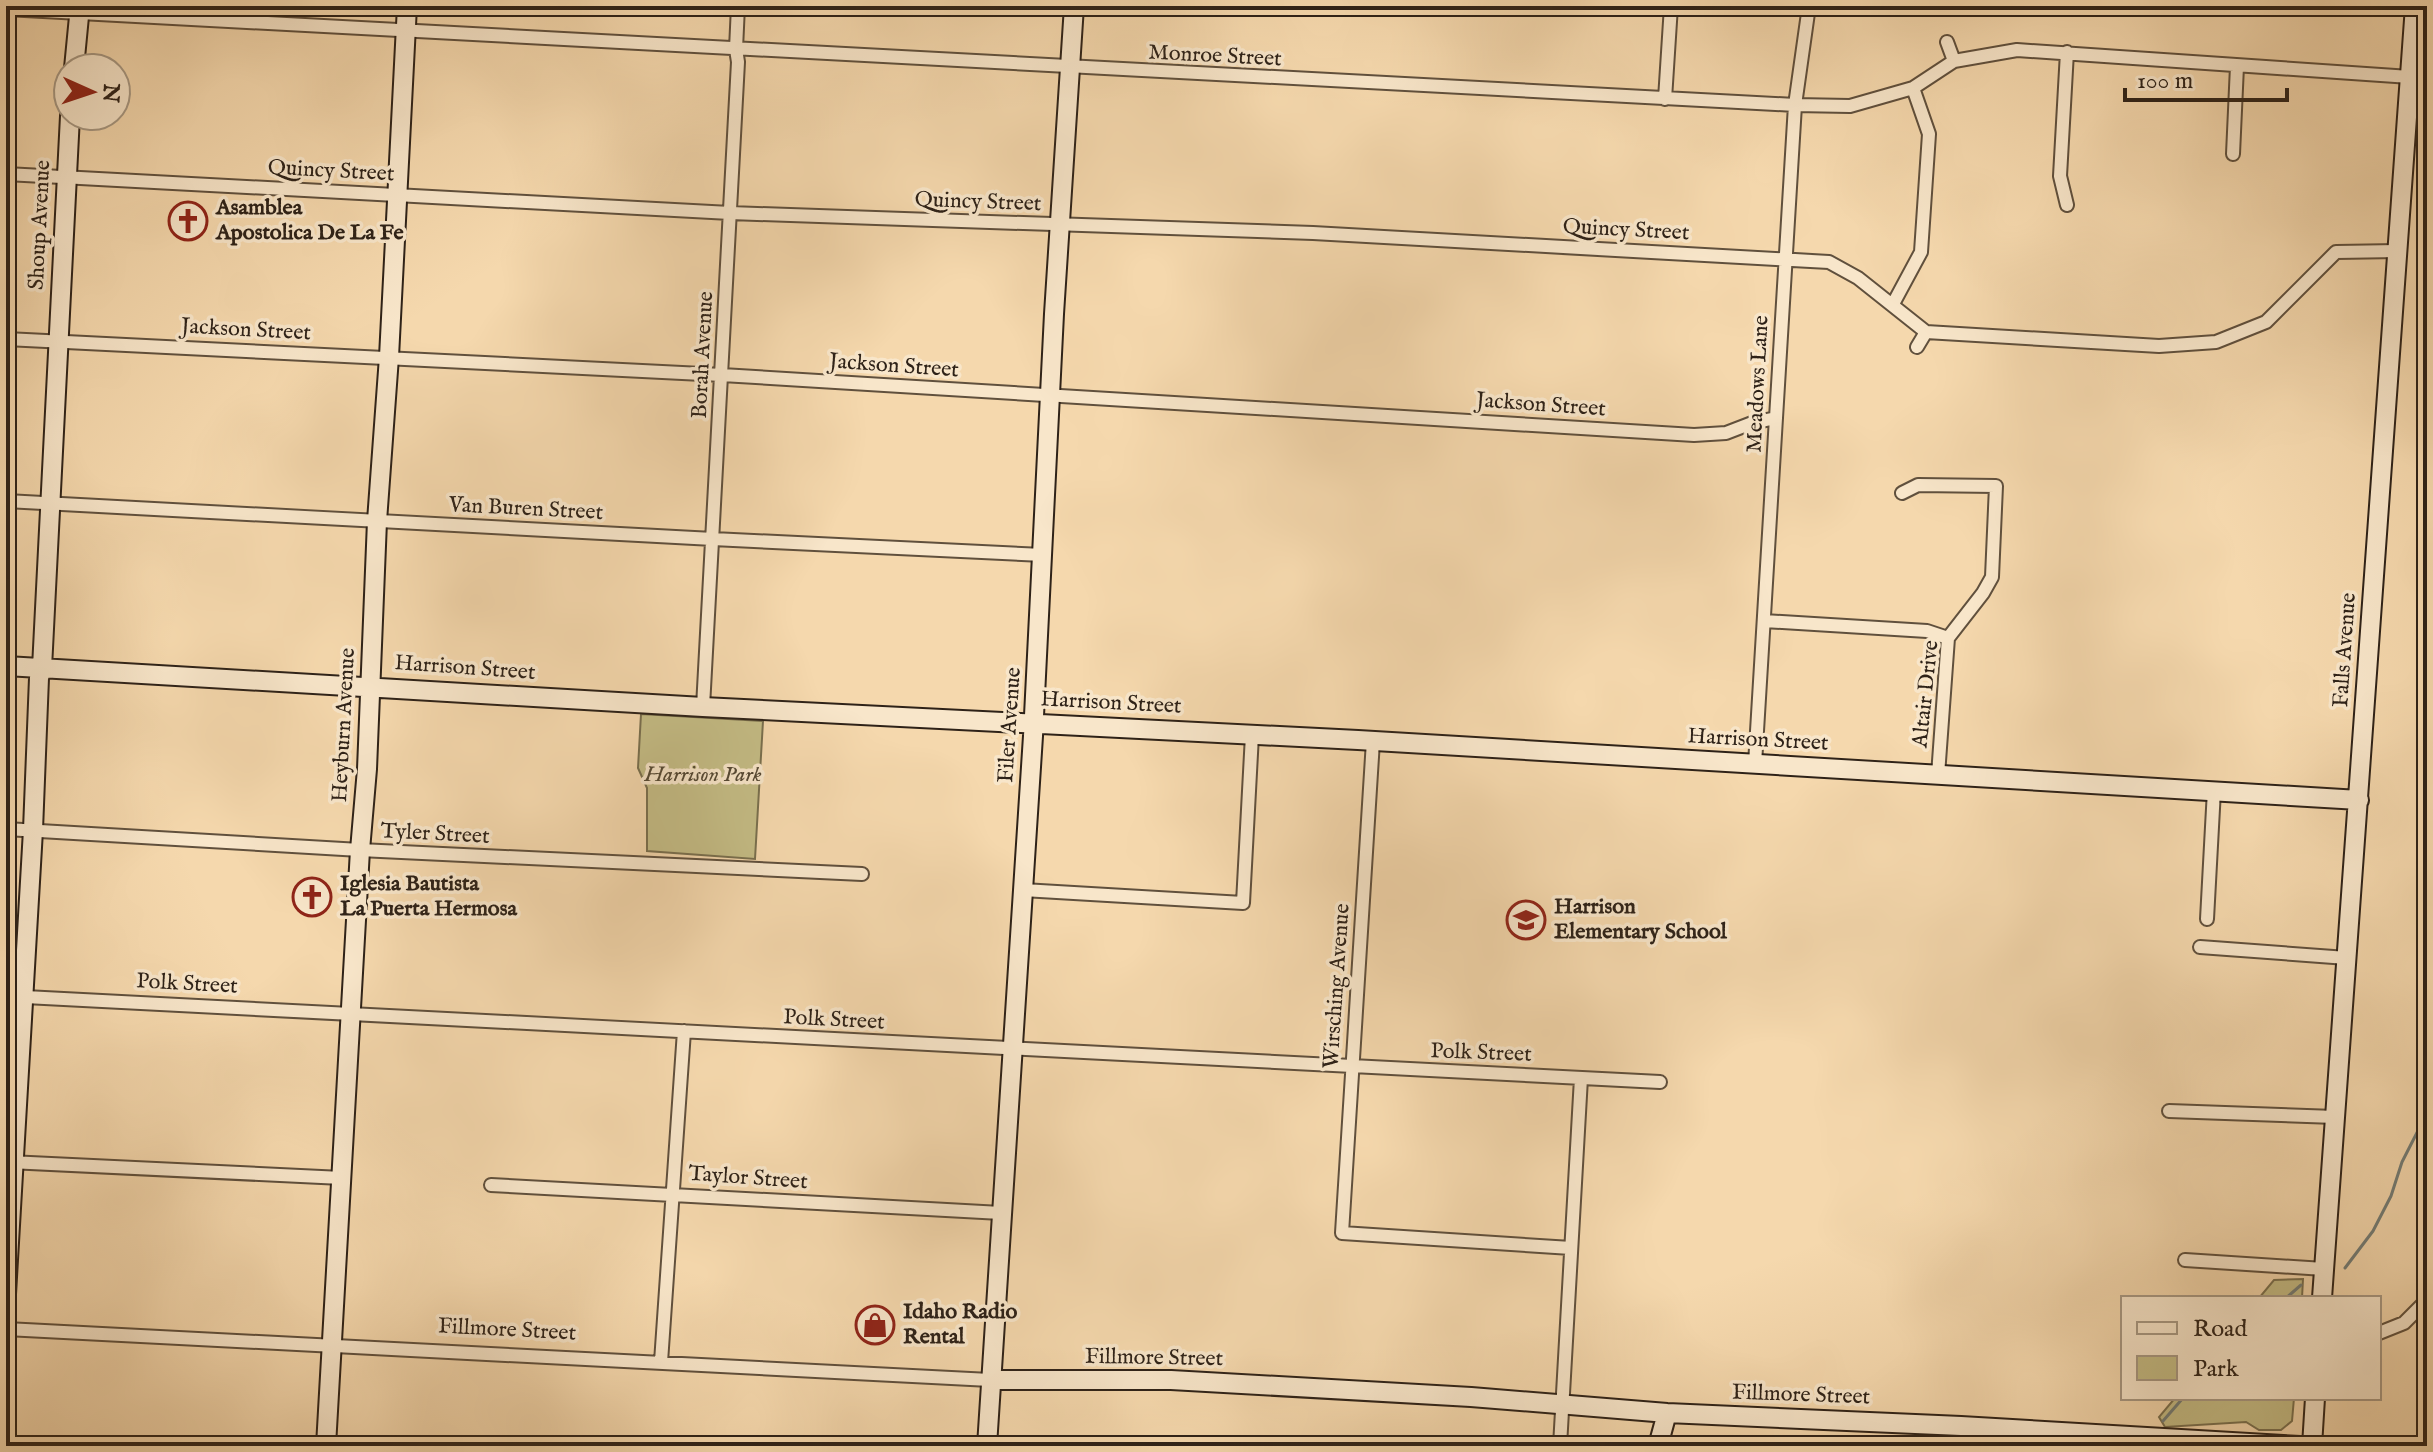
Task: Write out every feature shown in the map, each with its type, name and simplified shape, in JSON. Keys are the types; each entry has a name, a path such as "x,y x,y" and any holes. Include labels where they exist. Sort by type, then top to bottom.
{"street":[{"name":"Heyburn Avenue","path":"326,1446 407,6"},
{"name":"Borah Avenue","path":"703,707 738,62 738,6"},
{"name":"Filer Avenue","path":"987,1446 1034,723 1074,6"},
{"path":"1665,99 1671,6"},
{"name":"Meadows Lane","path":"1755,764 1795,105 1809,6"},
{"name":"Falls Avenue","path":"2322,1296 2415,6"},
{"name":"Monroe Street","path":"6,9 80,10 1071,68 1795,105 1850,106 1913,88 1954,61 2017,50 2410,77"},
{"path":"76,52 80,10"},
{"path":"1947,42 1954,61"},
{"path":"2067,52 2060,176 2067,205"},
{"path":"2233,154 2237,66"},
{"path":"1893,304 1921,252 1929,134 1913,88"},
{"name":"Shoup Avenue","path":"6,1294 15,996 33,830 69,132"},
{"name":"Quincy Street","path":"6,174 730,213 1313,233 1829,262 1858,278 1926,332"},
{"path":"1917,347 1926,332 2159,346 2216,342 2266,322 2336,252 2398,251"},
{"name":"Jackson Street","path":"6,339 722,375 1694,435 1726,433 1776,418"},
{"name":"Altair Drive","path":"1902,493 1918,485 1996,486 1992,577 1948,638 1938,775"},
{"name":"Van Buren Street","path":"6,501 1043,555"},
{"path":"1764,621 1927,631 1948,638"},
{"name":"Harrison Street","path":"6,666 703,707 1373,741 2359,800"},
{"path":"1023,890 1243,903 1252,735"},
{"name":"Wirsching Avenue","path":"1373,741 1342,1233 1571,1248"},
{"path":"2207,919 2214,790"},
{"name":"Tyler Street","path":"6,829 862,874"},
{"path":"2200,947 2347,958"},
{"name":"Polk Street","path":"15,996 1660,1082"},
{"path":"661,1362 684,1031"},
{"path":"1560,1446 1581,1078"},
{"path":"2169,1111 2335,1117"},
{"path":"10,1162 342,1178"},
{"name":"Taylor Street","path":"491,1185 1001,1213"},
{"path":"2185,1260 2324,1269"},
{"path":"2381,1332 2404,1323 2427,1300"},
{"name":"Fillmore Street","path":"6,1329 990,1380 1171,1380 1471,1397 1667,1413 2300,1446"},
{"path":"2312,1446 2315,1400"},
{"path":"1658,1446 1667,1413"}],"green space":[{"name":"Harrison Park","path":"641,714 763,721 755,859 647,851 647,788 638,768"},
{"path":"2303,1279 2302,1296 2261,1296 2274,1280"},
{"path":"2173,1400 2294,1400 2292,1421 2281,1430 2259,1430 2246,1422 2165,1427 2159,1417"}],"waterway":[{"path":"2345,1268 2373,1231 2427,1113"},
{"path":"2288,1296 2301,1285"},
{"path":"2163,1421 2181,1400"}],"place":[{"name":"Asamblea Apostolica De La Fe","path":"188,221"},
{"name":"Iglesia Bautista La Puerta Hermosa","path":"312,897"},
{"name":"Harrison Elementary School","path":"1526,920"},
{"name":"Idaho Radio Rental","path":"875,1325"}]}
